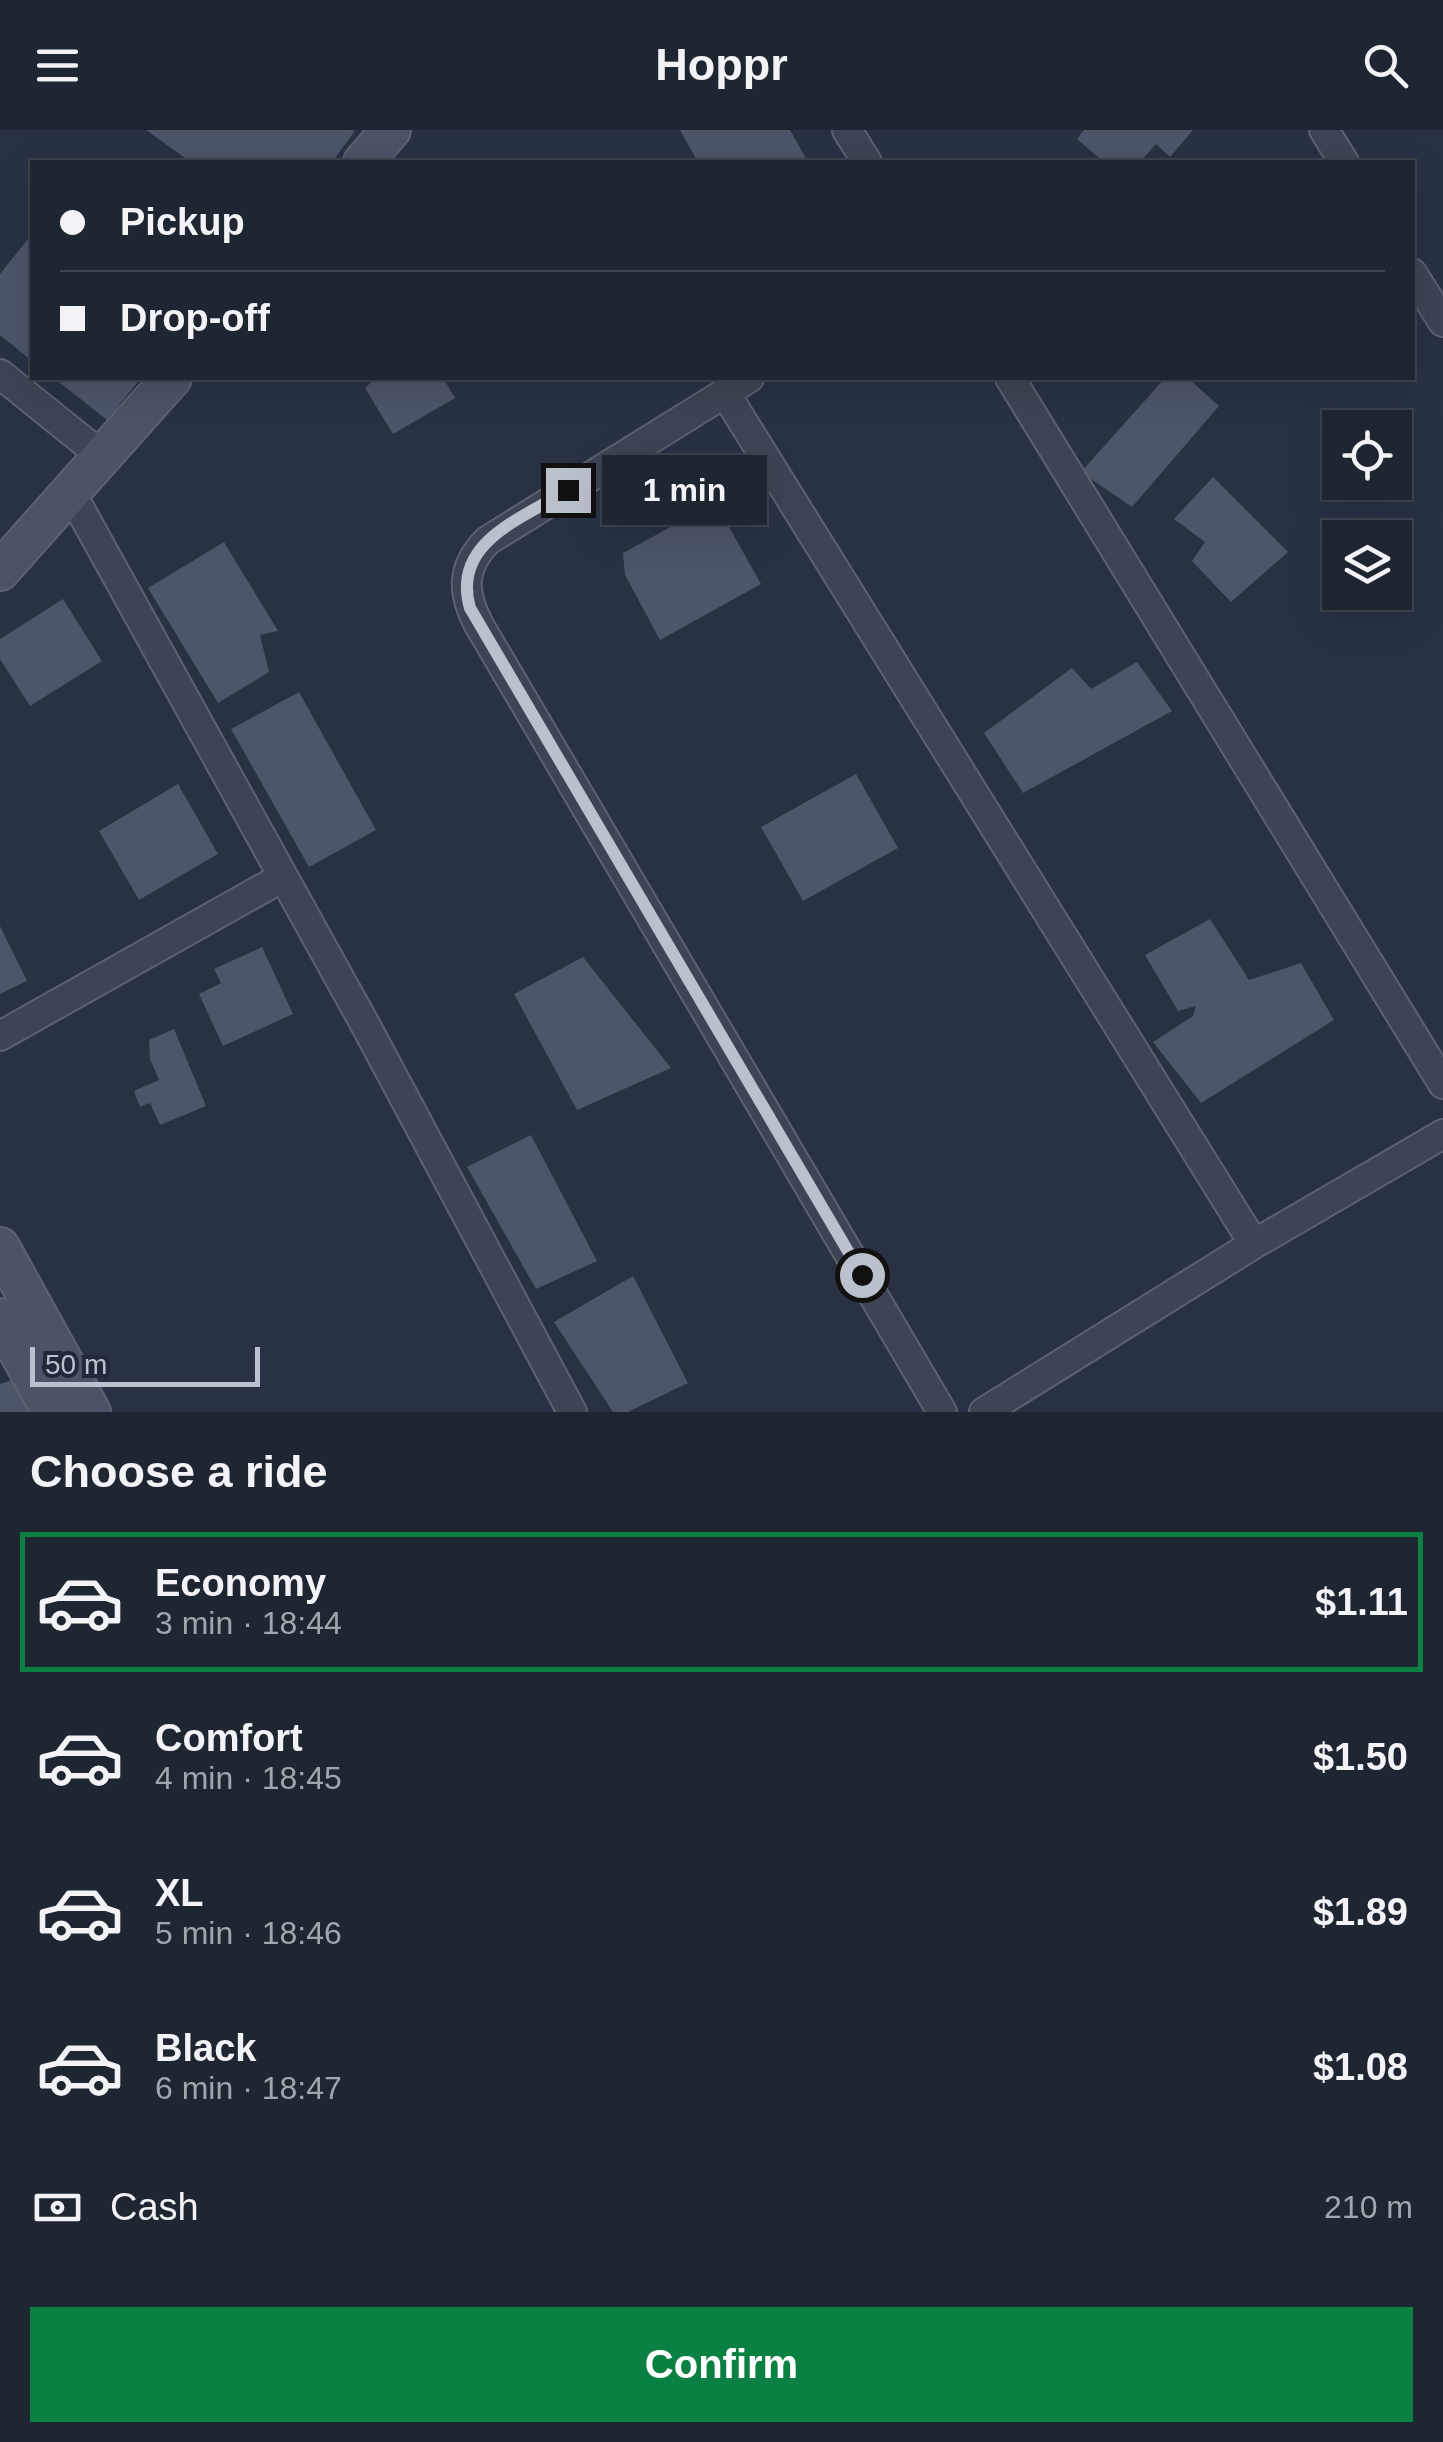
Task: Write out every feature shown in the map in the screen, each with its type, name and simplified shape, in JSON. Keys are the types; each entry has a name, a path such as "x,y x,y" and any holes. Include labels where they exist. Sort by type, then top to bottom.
{"street":[{"path":"364,160 391,130"},
{"path":"846,130 866,160"},
{"path":"1324,130 1343,160"},
{"path":"1415,278 1443,322"},
{"path":"0,374 102,456"},
{"path":"0,571 170,380"},
{"path":"746,380 487,541 473,556 464,590 479,626 942,1412"},
{"path":"1011,380 1443,1084"},
{"path":"725,393 1254,1244"},
{"path":"71,493 572,1412"},
{"path":"0,1036 283,877"},
{"path":"984,1412 1254,1244 1443,1134"},
{"path":"0,1247 91,1412"},
{"path":"0,1318 52,1412"}],"building":[{"path":"146,130 355,131 333,160 188,160"},
{"path":"680,130 790,130 807,160 697,160"},
{"path":"1084,130 1193,130 1170,157 1156,144 1142,160 1102,160 1077,139"},
{"path":"30,236 30,359 0,335 0,274"},
{"path":"57,380 139,380 107,420"},
{"path":"374,380 444,380 455,398 393,434 365,388"},
{"path":"1163,380 1190,380 1219,406 1132,507 1081,472"},
{"path":"1213,477 1288,552 1231,602 1192,561 1205,542 1174,519"},
{"path":"720,511 761,584 660,640 625,575 623,553 687,518"},
{"path":"224,542 278,631 260,635 269,672 218,703 148,588"},
{"path":"63,599 102,661 30,706 0,659 0,639"},
{"path":"1137,662 1172,711 1023,793 984,733 1072,668 1091,689"},
{"path":"299,692 376,830 309,867 231,729"},
{"path":"856,774 898,848 803,901 761,827"},
{"path":"178,784 218,854 139,900 99,831"},
{"path":"1210,919 1249,980 1301,963 1334,1020 1201,1103 1153,1042 1193,1016 1196,1006 1178,1011 1145,955"},
{"path":"0,926 27,981 0,994"},
{"path":"262,947 293,1014 223,1046 199,994 221,983 214,969"},
{"path":"583,957 671,1068 577,1110 514,994"},
{"path":"174,1029 206,1106 160,1125 150,1103 140,1107 134,1091 159,1080 150,1059 149,1040"},
{"path":"531,1135 597,1261 536,1289 467,1167"},
{"path":"633,1276 688,1383 628,1412 613,1412 554,1322"},
{"path":"15,1379 34,1412 0,1412 0,1384"}],"route":[{"path":"568,490 487,541 473,556 464,590 470,608 862,1275"}]}
